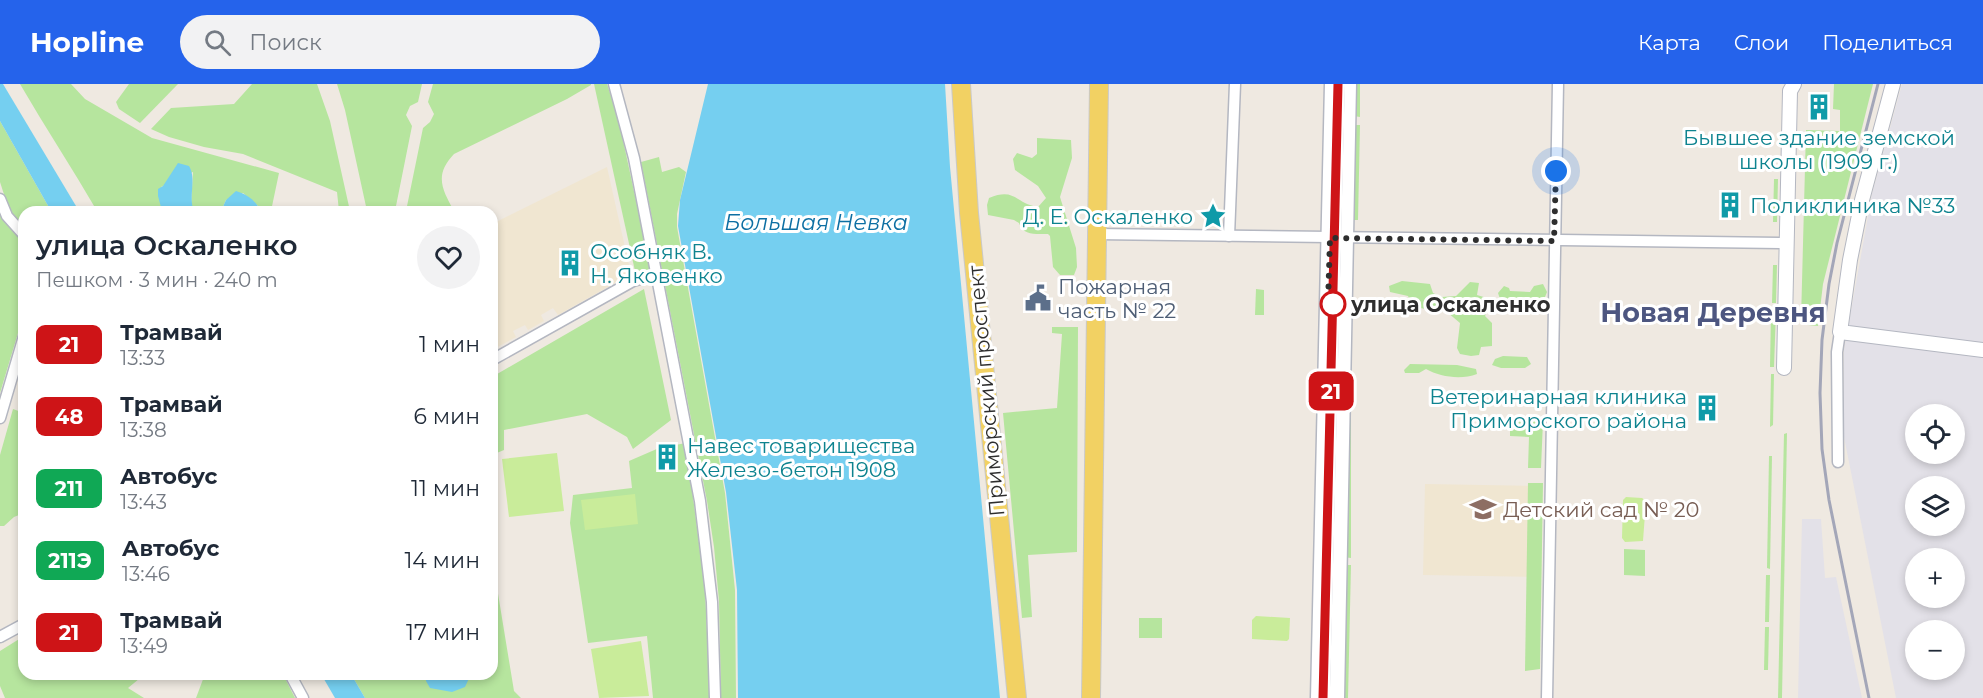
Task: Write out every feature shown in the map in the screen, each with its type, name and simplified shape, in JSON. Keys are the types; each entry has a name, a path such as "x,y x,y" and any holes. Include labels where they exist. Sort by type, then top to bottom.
{"main road":[{"name":"Приморский проспект","path":"961,84 969,213 1017,698"},
{"path":"1091,698 1099,84"},
{"path":"1333,84 1337,238 1336,698"},
{"path":"1319,698 1337,238 1348,84"}],"street":[{"path":"614,84 634,158 700,501 712,602 715,698"},
{"path":"1229,236 1235,84"},
{"path":"1547,698 1558,84"},
{"path":"1838,462 1838,352 1850,260 1862,200 1893,84"},
{"path":"1784,368 1790,86"},
{"path":"0,199 7,216 18,228"},
{"path":"1096,234 1786,243"},
{"path":"498,357 633,281 656,275"},
{"path":"1840,332 1983,350"},
{"path":"0,418 18,356"},
{"path":"0,637 18,627"},
{"path":"293,680 303,698"}],"shaded area":[{"path":"1902,84 1983,84 1983,698 1896,698 1844,437 1844,350 1872,194"},
{"path":"607,167 631,274 558,315 553,308 541,315 544,321 528,330 525,325 513,331 516,337 498,347 498,221"},
{"name":"Детский сад № 20","path":"1425,484 1542,486 1541,577 1423,575"},
{"path":"1802,519 1821,519 1825,578 1836,577 1862,698 1798,698"}],"green space":[{"path":"20,84 71,84 85,99 152,138 279,173 272,206 258,206 243,193 226,200 223,206 192,206 193,172 161,187 162,206 94,206"},
{"path":"129,84 178,84 140,123 119,109 116,102"},
{"path":"252,84 317,84 330,121 349,206 338,206 337,192 243,154 204,147 151,129 171,108 234,104"},
{"path":"337,84 422,84 418,102 410,106 406,115 412,126 396,206 366,206"},
{"path":"433,84 591,84 567,99 454,154 442,175 443,189 451,206 407,206 423,128 434,114 428,102"},
{"path":"594,84 607,84 618,117 651,270 635,271"},
{"path":"1353,84 1360,84 1360,117 1354,116"},
{"path":"1834,84 1873,84 1823,284 1818,326 1808,325 1801,320 1806,130 1840,131 1840,110 1833,109"},
{"path":"0,121 48,206 18,206 18,221 10,213 0,182"},
{"path":"1354,125 1360,125 1358,220 1350,220"},
{"path":"1037,138 1071,140 1072,158 1060,197 1076,248 1077,267 1074,275 1060,275 1053,267 1048,234 1027,232 1014,220 988,215 989,198 998,195 1010,195 1024,203 1038,207 1046,198 1038,186 1015,170 1013,159 1017,153 1032,158 1037,154"},
{"path":"659,157 662,172 679,167 686,172 677,214 677,227 725,493 735,590 736,698 721,698 719,601 714,547 641,162"},
{"path":"1774,179 1778,179 1777,222 1773,222"},
{"path":"0,212 18,235 18,333 0,393"},
{"path":"1773,265 1777,265 1776,303 1772,303"},
{"path":"1402,281 1430,284 1433,293 1442,297 1456,296 1470,282 1479,283 1477,295 1487,298 1492,303 1485,316 1492,323 1492,346 1481,347 1479,355 1460,354 1457,348 1460,323 1447,312 1413,307 1408,296 1390,292 1389,286"},
{"path":"1543,284 1547,292 1543,302 1525,304 1527,311 1508,310 1501,302 1498,293 1504,286 1510,291 1530,292 1534,286"},
{"path":"644,289 671,420 633,449 627,437 587,414 504,430 504,450 498,452 498,374"},
{"path":"1256,289 1264,290 1264,315 1255,315"},
{"path":"1771,311 1776,311 1774,367 1770,367"},
{"path":"1052,327 1078,327 1077,552 1028,555 1032,617 1022,618 1003,413 1057,408 1062,334 1052,333"},
{"path":"1503,356 1527,357 1531,364 1525,368 1501,368 1492,365 1495,359"},
{"path":"1410,364 1457,365 1476,369 1477,374 1451,377 1426,369 1419,373 1405,373 1404,370"},
{"path":"1771,374 1774,374 1773,425 1770,427"},
{"path":"13,409 18,411 18,515 4,526 0,526 0,455"},
{"path":"1345,418 1351,418 1351,558 1343,557"},
{"path":"1543,421 1541,468 1528,468 1529,437 1510,436 1510,422"},
{"path":"1787,433 1782,698 1778,698 1784,434"},
{"path":"686,443 705,589 710,698 653,698 647,636 588,643 570,523 573,495 632,488 629,461 659,448"},
{"path":"557,453 564,511 509,517 502,459"},
{"path":"1769,456 1772,456 1770,569 1767,568"},
{"path":"1528,483 1543,483 1540,669 1525,671"},
{"path":"635,494 638,524 585,530 581,500"},
{"path":"1626,497 1642,498 1646,501 1643,541 1625,542 1622,538 1623,500"},
{"path":"1624,549 1645,550 1645,576 1624,575"},
{"path":"1342,565 1351,565 1348,698 1340,698"},
{"path":"1766,575 1770,575 1769,622 1765,622"},
{"path":"498,594 514,691 521,698 365,698 354,680 498,680"},
{"path":"1256,616 1290,618 1289,639 1287,641 1252,639 1252,620"},
{"path":"1139,618 1162,618 1162,638 1139,638"},
{"path":"1765,627 1769,627 1768,670 1764,670"},
{"path":"18,640 18,680 138,680 128,688 144,698 5,698 0,686 0,651"},
{"path":"641,641 649,696 599,698 591,649"},
{"path":"203,680 286,680 295,698 196,698"}],"water":[{"path":"0,84 3,84 76,206 48,206 0,121"},
{"name":"Большая Невка","path":"708,84 945,84 950,167 1000,698 738,698 737,590 726,492 678,226 680,200"},
{"path":"178,163 189,166 193,182 192,206 161,206 158,189 163,186"},
{"path":"236,191 251,198 257,206 223,206 226,200"},
{"path":"324,680 354,680 365,698 335,698"},
{"path":"468,680 465,687 452,692 430,688 426,681"}],"tram line":[{"name":"21","path":"1323,698 1338,84"},
{"path":"1329,698 1344,84"}],"railway":[{"path":"1869,698 1829,500 1822,449 1820,393 1822,340 1829,284 1837,243 1878,84"}],"place":[{"name":"Бывшее здание земской школы (1909 г.)","path":"1819,107"},
{"name":"Поликлиника №33","path":"1730,205"},
{"name":"Д. Е. Оскаленко","path":"1213,216"},
{"name":"Особняк В. Н. Яковенко","path":"570,263"},
{"name":"Пожарная часть № 22","path":"1038,298"},
{"name":"улица Оскаленко","path":"1333,304"},
{"name":"Ветеринарная клиника Приморского района","path":"1707,408"},
{"name":"Навес товарищества Железо-бетон 1908","path":"667,457"},
{"name":"Детский сад № 20","path":"1483,509"}],"district":[{"name":"Новая Деревня","path":"1713,312"}],"route":[{"path":"1333,304 1328,303 1330,238 1554,241 1556,171"}]}
